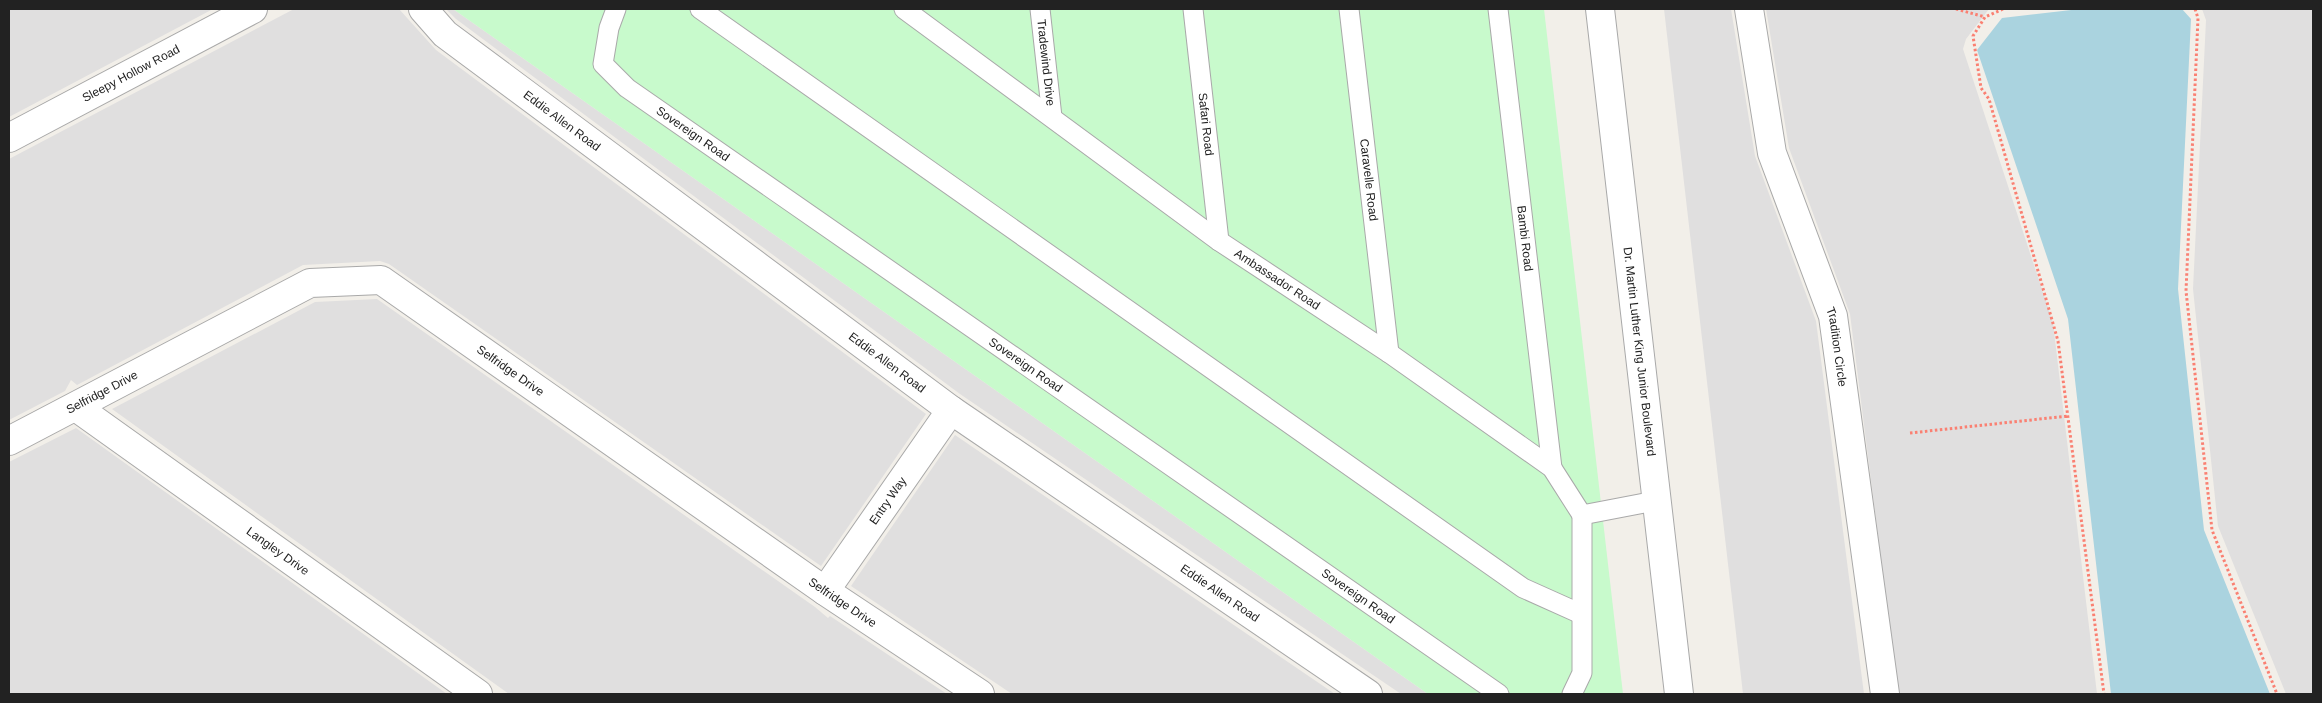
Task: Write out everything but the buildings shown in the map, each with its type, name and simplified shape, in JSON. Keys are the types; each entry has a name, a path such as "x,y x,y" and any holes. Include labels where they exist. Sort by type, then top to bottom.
{"street":[{"name":"Sleepy Hollow Road","path":"9,138 253,9"},
{"name":"Eddie Allen Road","path":"423,9 445,34 950,410 1368,694"},
{"name":"Dr. Martin Luther King Junior Boulevard","path":"1600,9 1655,501 1679,694"},
{"name":"Tradition Circle","path":"1749,9 1772,153 1833,316 1885,694"},
{"name":"Selfridge Drive","path":"9,441 310,283 381,280 825,591 980,694"},
{"name":"Langley Drive","path":"76,406 478,694"},
{"name":"Entry Way","path":"825,591 950,410"}],"lane":[{"name":"Sovereign Road","path":"616,9 609,28 603,64 627,88 1499,694"},
{"path":"700,9 1524,588 1581,614"},
{"name":"Ambassador Road","path":"904,9 1052,116 1219,241 1389,353 1552,468 1582,515"},
{"name":"Tradewind Drive","path":"1040,9 1052,116"},
{"name":"Safari Road","path":"1193,9 1219,241"},
{"name":"Caravelle Road","path":"1349,9 1389,353"},
{"name":"Bambi Road","path":"1498,9 1552,468"},
{"path":"1572,694 1582,673 1582,515 1655,501"}],"path":[{"path":"1956,9 1985,17"},
{"path":"2003,9 1985,17 1973,36 1981,88 1989,99 2058,341 2104,694"},
{"path":"2195,9 2198,18 2186,291 2212,530 2277,694"},
{"path":"1910,433 2068,416"}],"shaded area":[{"path":"9,9 213,9 9,117"},
{"path":"294,9 399,9 436,50 926,414 821,566 389,264 380,261 303,265 77,385 71,380 65,391 9,420 9,159"},
{"path":"446,9 453,9 1428,694 1401,694 960,394 456,19"},
{"path":"1664,9 1731,9 1755,156 1816,321 1864,694 1743,694"},
{"path":"1766,9 1989,9 1966,39 1963,49 2053,323 2097,694 1898,694 1850,314 1789,148"},
{"path":"2202,9 2313,9 2313,694 2286,694 2218,526 2193,289 2206,20"},
{"path":"377,299 828,618 830,616 947,694 509,694 112,409 315,302"},
{"path":"76,428 447,694 9,694 9,462"},
{"path":"955,435 1335,694 1012,694 851,586"}],"green space":[{"path":"453,9 1544,9 1623,694 1428,694"}],"water":[{"path":"2080,9 2182,9 2191,19 2178,289 2204,530 2270,694 2111,694 2068,319 1977,50 2002,18"}]}
